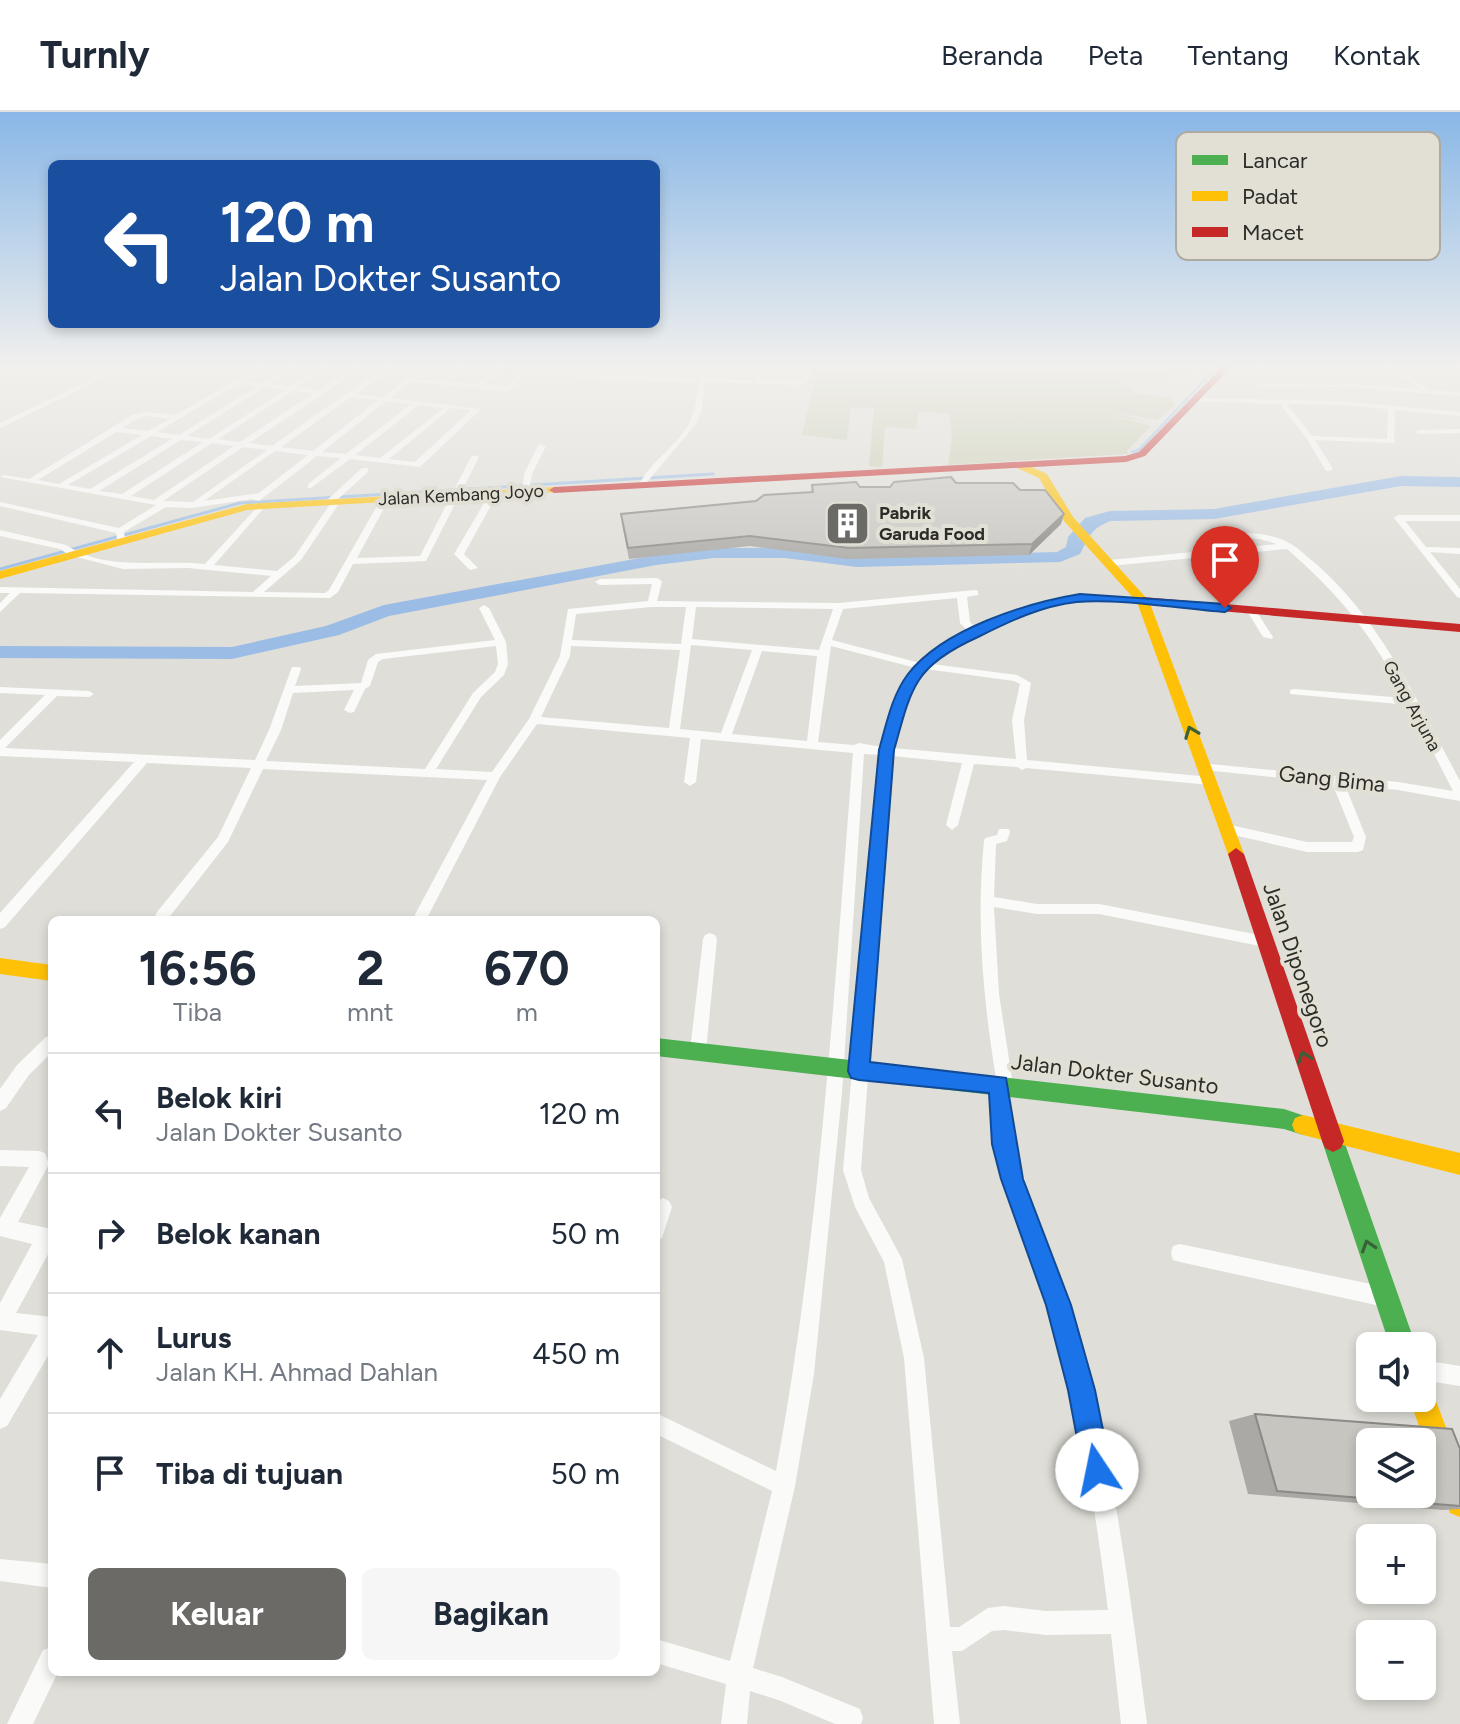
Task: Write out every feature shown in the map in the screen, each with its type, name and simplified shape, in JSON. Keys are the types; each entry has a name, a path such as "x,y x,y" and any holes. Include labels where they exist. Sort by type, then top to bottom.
{"main road":[{"name":"Jalan Kembang Joyo","path":"4,572 121,535 256,503 457,496 1126,459 1142,454 1155,440"},
{"path":"1043,476 1045,467 1058,462"},
{"path":"1008,465 1030,468 1043,476 1068,519 1143,601 1460,628"},
{"name":"Jalan Diponegoro","path":"1143,601 1208,774 1398,1332"},
{"path":"0,966 48,972"},
{"name":"Jalan Dokter Susanto","path":"660,1047 1284,1119 1366,1143 1460,1164"},
{"path":"1427,1412 1460,1503"}],"street":[{"path":"31,481 100,440"},
{"path":"61,486 136,440"},
{"path":"93,491 174,440"},
{"path":"125,496 211,440"},
{"path":"213,440 419,464 445,440"},
{"path":"0,504 121,535 248,440"},
{"path":"192,505 286,440"},
{"path":"207,567 256,503 329,440"},
{"path":"311,486 369,440"},
{"path":"382,461 408,440"},
{"path":"643,485 653,465 679,440"},
{"path":"1311,440 1329,469"},
{"path":"1370,440 1391,440"},
{"path":"525,491 528,474 542,446"},
{"path":"349,561 423,559 475,457"},
{"path":"256,594 308,546 333,502 365,470"},
{"path":"4,477 160,503 256,503"},
{"path":"473,568 459,554 494,493"},
{"path":"0,590 327,596 333,592 385,499"},
{"path":"1460,518 1398,518 1460,595"},
{"path":"0,533 141,568 207,567 280,574"},
{"path":"1238,536 1261,536 1289,546"},
{"path":"1109,563 1289,546"},
{"name":"Gang Arjuna","path":"1289,546 1339,591 1361,620 1411,702 1460,795"},
{"path":"1422,549 1460,551"},
{"path":"1442,576 1460,578"},
{"path":"600,582 657,581 652,604"},
{"path":"0,609 18,590"},
{"path":"421,916 495,776 534,720 565,656 571,611 652,604 839,606 975,593"},
{"path":"962,595 965,623 976,633"},
{"path":"947,1724 914,1358 893,1259 853,1180 859,1071 887,750 899,708 913,677 924,666 976,633 1007,617 1062,600 1143,601"},
{"path":"674,733 691,605"},
{"path":"812,744 825,648 839,606"},
{"path":"428,773 477,695 500,673 501,642 484,608"},
{"path":"1252,611 1268,637"},
{"path":"350,710 361,687 367,683 373,660 380,656 501,642"},
{"path":"568,643 825,648 924,666 1017,678 1026,683 1018,720 1022,766"},
{"path":"726,736 758,647"},
{"path":"162,916 216,851 259,764 296,669"},
{"path":"288,690 361,687"},
{"path":"0,690 89,694"},
{"path":"0,750 54,692"},
{"path":"1294,692 1411,702"},
{"name":"Gang Bima","path":"534,720 859,747 1022,766 1337,780 1460,795"},
{"path":"690,782 696,734"},
{"path":"734,1724 739,1676 784,1486 804,1374 836,1068 855,844 859,747"},
{"path":"0,750 495,776"},
{"path":"0,923 144,759"},
{"path":"952,825 969,759"},
{"path":"1226,829 1307,847 1358,847 1360,837 1337,780"},
{"path":"1004,832 1002,838 990,841 987,901 991,1001 1002,1085 1004,1144 1012,1179 1059,1305 1082,1390 1121,1622 1134,1724"},
{"path":"987,901 1037,909 1107,910 1265,941"},
{"path":"698,1051 710,939"},
{"path":"0,1103 23,1070 48,1046"},
{"path":"0,1158 39,1159 39,1168 4,1229 48,1237"},
{"path":"660,1218 663,1207"},
{"path":"48,1239 1,1320 48,1328"},
{"path":"1180,1253 1385,1297"},
{"path":"0,1419 48,1336"},
{"path":"1436,1372 1460,1376"},
{"path":"660,1425 784,1486"},
{"path":"0,1570 48,1576"},
{"path":"938,1638 962,1639 988,1620 1004,1618 1046,1623 1121,1622"},
{"path":"660,1652 782,1689 851,1718"},
{"path":"20,1724 48,1667"}],"green space":[{"path":"871,440 884,440 882,467 869,466"},
{"path":"951,440 1137,440 1127,451 1129,454 948,465"}],"building":[{"name":"Pabrik Garuda Food","path":"951,477 956,483 1013,483 1020,490 1045,490 1064,514 1032,544 849,548 750,536 628,548 621,514 756,501 764,495 813,492 812,485 856,482 860,487 890,487 894,482"},
{"path":"1255,1414 1452,1429 1460,1449 1460,1506 1436,1504 1436,1428 1356,1428 1356,1497 1277,1491"}],"waterway":[{"path":"1132,452 1139,450 1148,440"},
{"path":"0,569 240,503 713,474"},
{"path":"0,652 232,653 332,631 384,611 656,560 714,553 785,553 857,562 1060,557 1074,550 1077,537 1091,522 1110,516 1214,514 1401,481 1460,482"}],"traffic: fast":[{"path":"660,1047 1284,1119 1303,1125"},
{"path":"1333,1141 1398,1332"}],"traffic: slow":[{"path":"1021,466 1043,476 1068,519 1143,601 1236,854"},
{"path":"0,575 247,507 554,490"},
{"path":"0,966 48,972"},
{"path":"1303,1125 1460,1164"},
{"path":"1427,1412 1460,1503"}],"traffic: jam":[{"path":"554,490 1126,459 1142,454 1155,440"},
{"path":"1143,601 1460,628"},
{"path":"1236,854 1333,1141"}],"place":[{"name":"Pabrik Garuda Food","path":"848,523"}],"route":[{"path":"1097,1470 1082,1390 1059,1305 1012,1179 1004,1144 999,1084 859,1071 887,750 899,708 913,677 928,662 961,640 1007,617 1046,604 1080,598 1225,608"}]}
